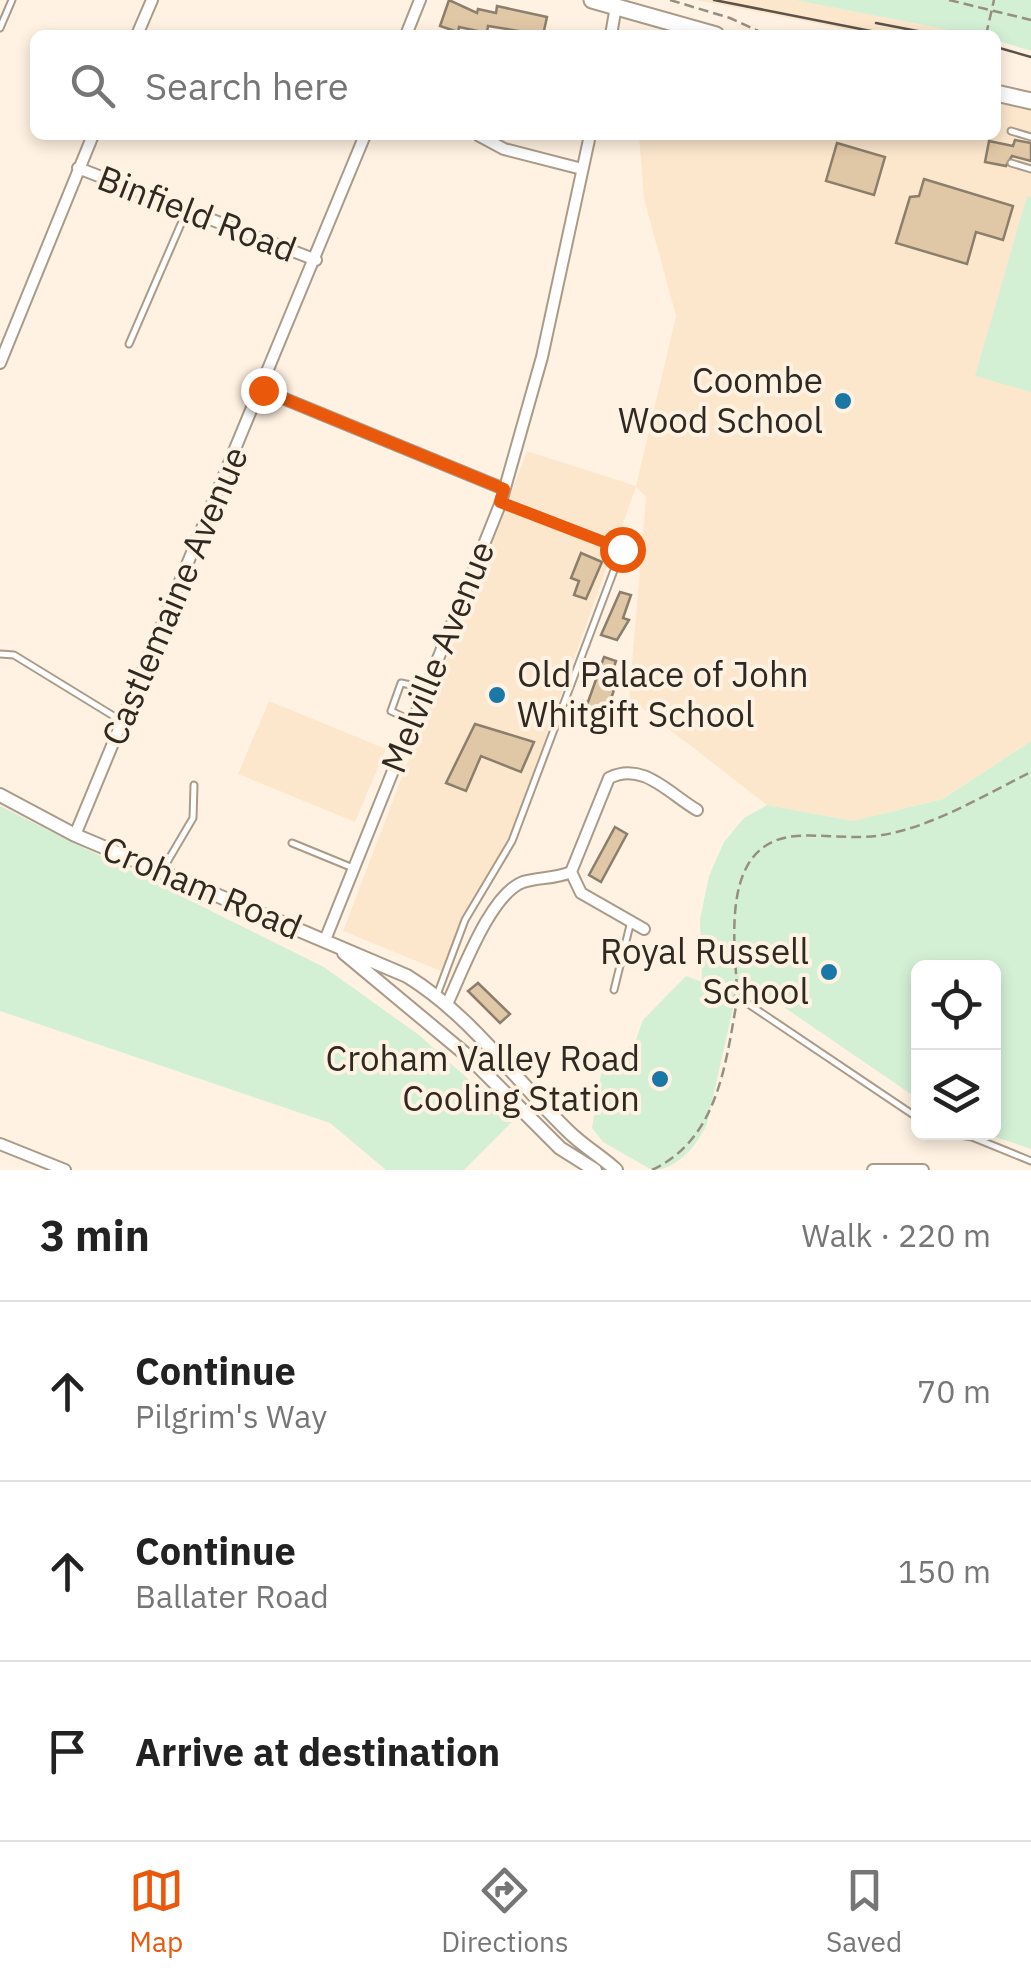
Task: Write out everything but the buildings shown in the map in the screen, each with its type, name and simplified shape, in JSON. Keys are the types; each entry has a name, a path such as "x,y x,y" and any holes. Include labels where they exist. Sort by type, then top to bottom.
{"main road":[{"path":"592,0 699,30"},
{"path":"1001,94 1031,101"}],"street":[{"path":"138,30 152,0"},
{"path":"408,30 420,0"},
{"path":"612,30 616,6"},
{"path":"0,363 91,140"},
{"name":"Castlemaine Avenue","path":"75,835 263,390 363,140"},
{"path":"487,140 504,149 582,169"},
{"name":"Melville Avenue","path":"324,940 502,495 542,358 589,140"},
{"name":"Binfield Road","path":"78,168 316,260"},
{"path":"263,390 502,495"},
{"path":"644,929 581,893 571,872 595,804 609,778 622,772 643,772 697,810"},
{"name":"Croham Road","path":"0,795 75,835 407,976 442,1000 594,1153 616,1170"},
{"path":"442,1000 494,908 512,889 522,882 571,872"},
{"path":"342,951 469,1057 560,1148 586,1168 594,1153"},
{"path":"0,1144 65,1170"},
{"path":"873,1170 924,1170"}],"lane":[{"path":"0,28 12,0"},
{"path":"1011,131 1031,137"},
{"path":"1011,163 1031,169"},
{"path":"130,344 187,210"},
{"path":"442,1000 465,920 512,840 622,549 502,495"},
{"path":"0,654 14,655 123,721"},
{"path":"412,721 391,712 400,683 426,688"},
{"path":"162,872 193,818 194,785"},
{"path":"292,843 353,868"},
{"path":"614,990 631,922"},
{"path":"738,997 911,1113"},
{"path":"979,1140 1031,1162"}],"path":[{"path":"670,0 756,30"},
{"path":"949,0 1031,20"},
{"path":"988,30 994,0"},
{"path":"652,1170 686,1150 704,1124 726,1062 738,997 732,916 744,875 762,847 792,836 878,836 906,830 1031,772"}],"shaded area":[{"path":"696,0 797,0 950,30 850,30"},
{"name":"Coombe Wood School","path":"1001,102 1031,110 1031,741 943,799 853,821 767,805 629,698 646,497 636,487 617,540 509,498 527,451 636,486 676,316 644,199 639,140 1001,140"},
{"name":"Old Palace of John Whitgift School","path":"505,508 613,550 509,840 463,919 441,971 343,931"},
{"path":"269,701 386,749 355,822 238,774"}],"green space":[{"path":"795,0 1031,0 1031,51 1001,42 1001,30 949,30"},
{"path":"1027,196 1031,197 1031,392 975,376"},
{"name":"Royal Russell School","path":"1031,741 1031,1149 1001,1139 1001,960 911,960 911,1094 740,977 707,1124 692,1148 670,1166 652,1170 603,1142 592,1128 601,1074 635,1042 643,1020 686,976 702,982 700,919 709,876 724,842 744,818 767,805 853,821 943,799"},
{"path":"0,806 324,967 419,1035 514,1120 464,1170 386,1170 330,1123 0,1011"}],"tram line":[{"path":"714,0 866,30"},
{"path":"876,23 912,30"},
{"path":"1001,48 1031,57"}],"place":[{"name":"Coombe Wood School","path":"843,401"},
{"name":"Old Palace of John Whitgift School","path":"497,695"},
{"name":"Royal Russell School","path":"829,972"},
{"name":"Croham Valley Road Cooling Station","path":"660,1079"}],"route":[{"path":"263,390 504,489 500,502 622,549"}]}
